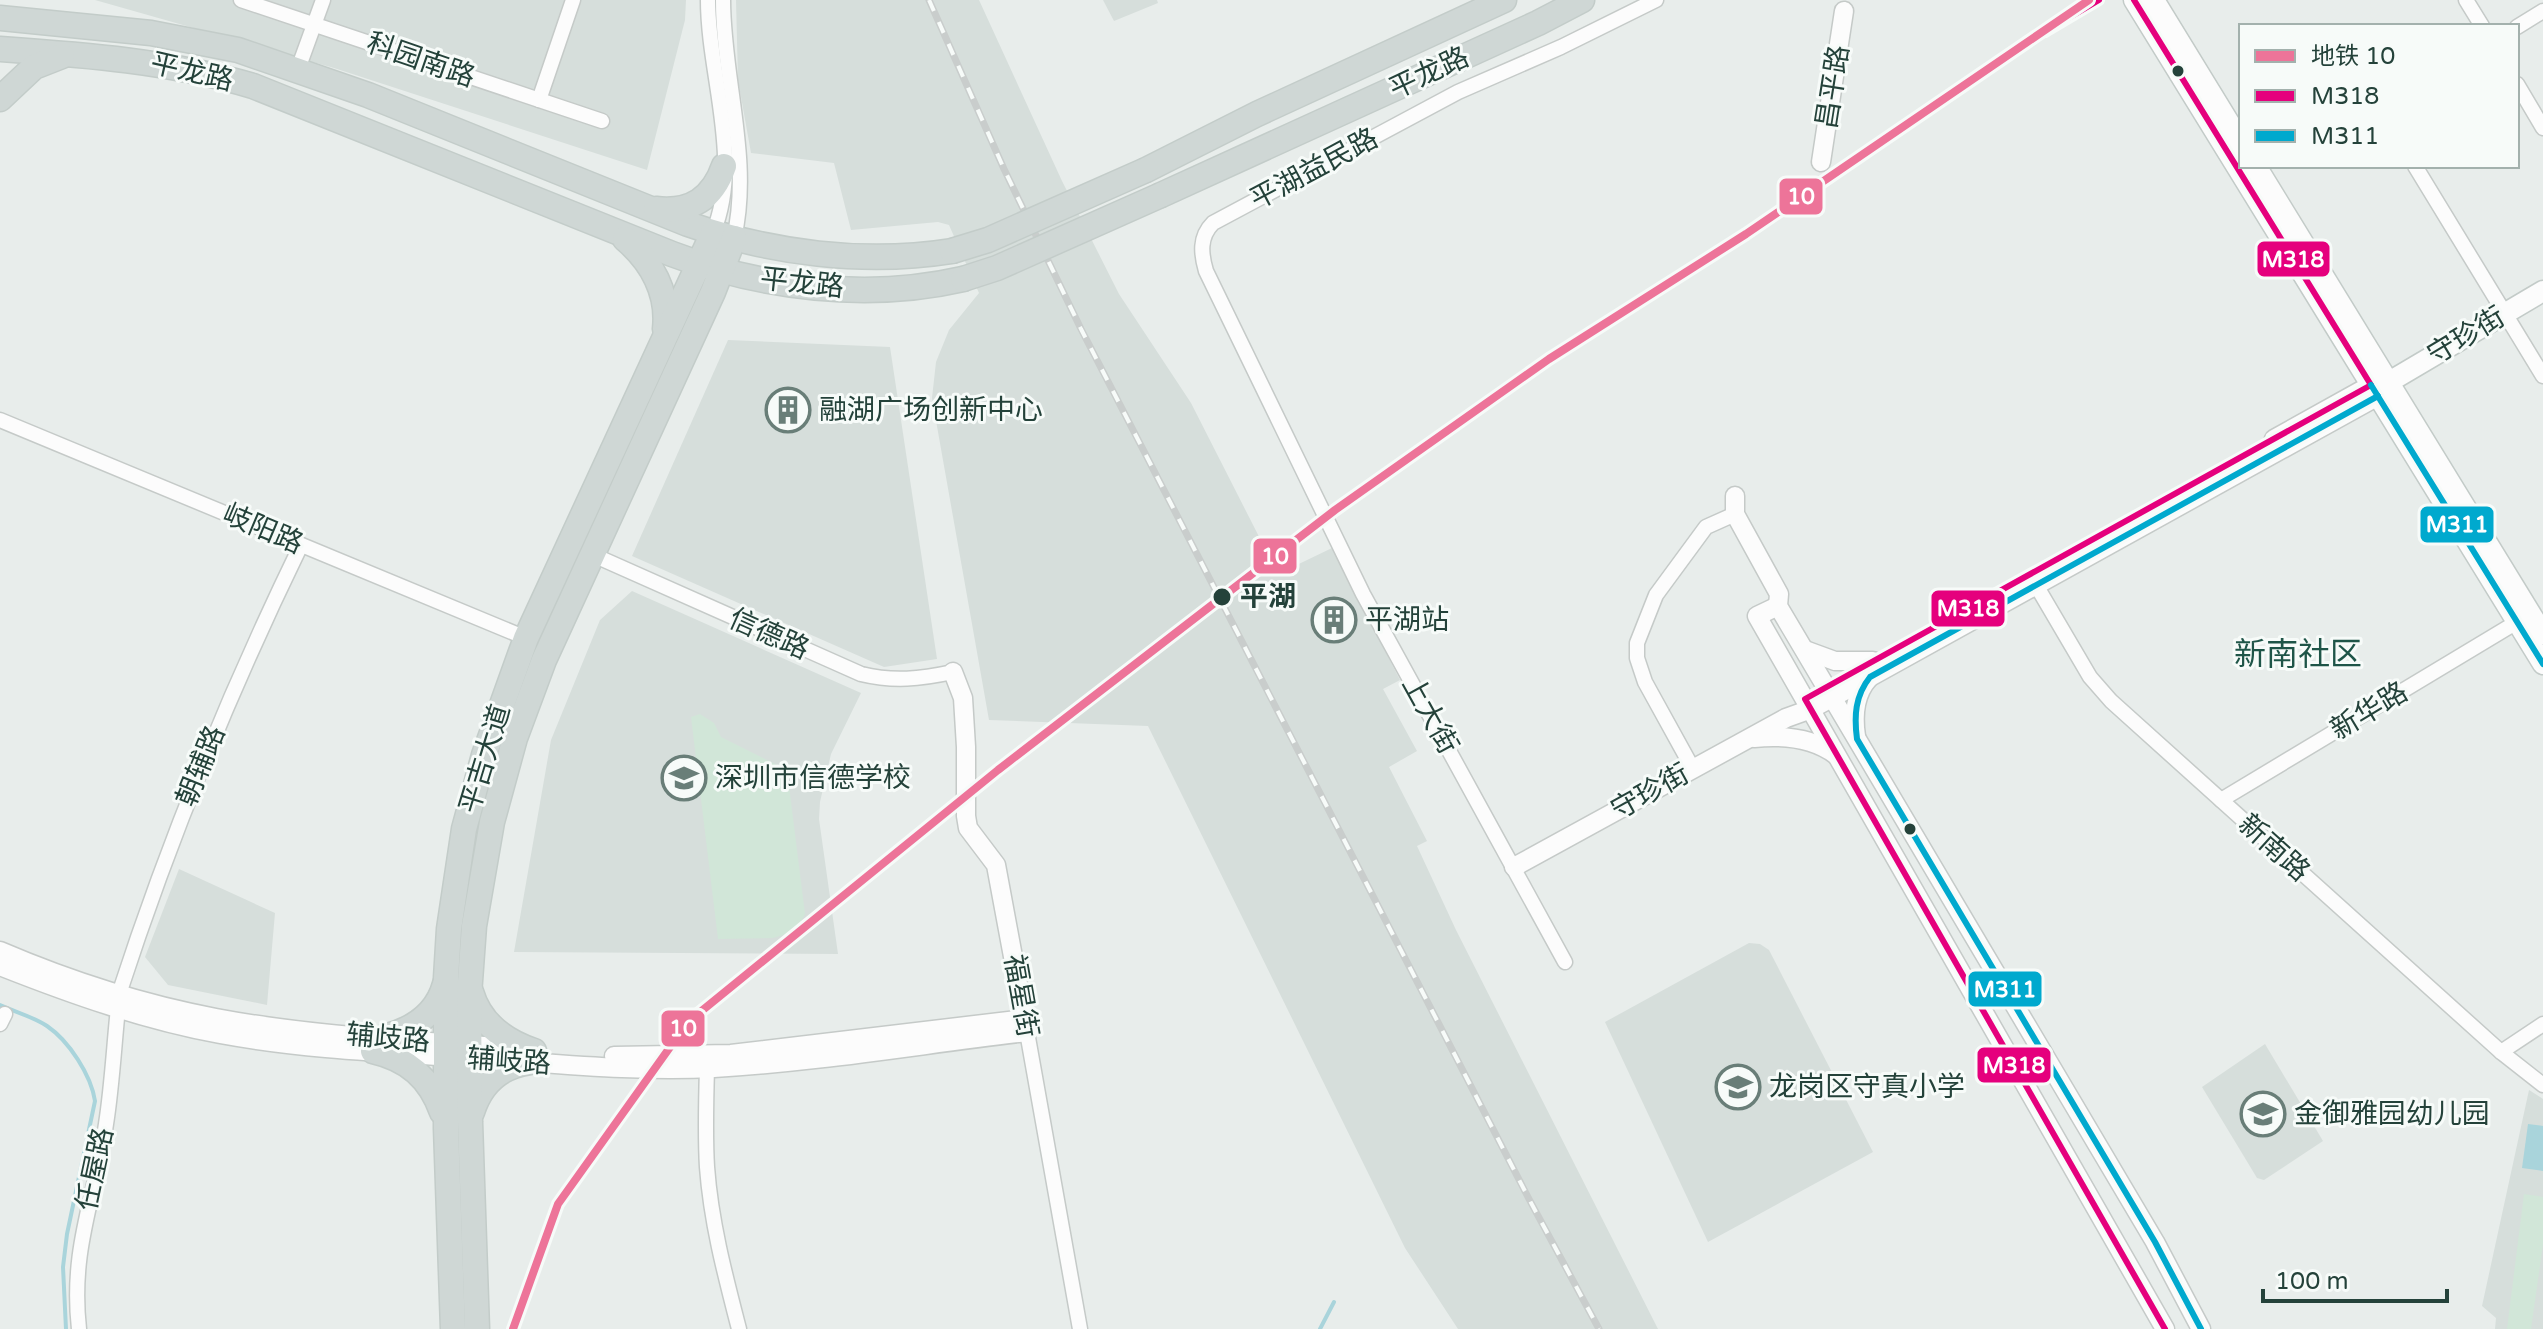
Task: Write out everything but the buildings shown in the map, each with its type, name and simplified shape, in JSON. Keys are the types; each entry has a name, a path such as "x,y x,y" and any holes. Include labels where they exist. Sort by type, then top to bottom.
{"main road":[{"name":"平龙路","path":"0,18 167,35 238,50 298,69 724,236 799,250 858,256 909,256 952,251 988,240 1146,170 1257,114 1504,0"},
{"name":"平龙路","path":"0,49 158,63 253,86 722,272 754,280 854,289 920,287 963,279 997,268 1538,23 1582,0"},
{"path":"2134,0 2239,166"},
{"path":"2154,0 2239,139"},
{"path":"0,99 34,67 46,60 75,54"},
{"path":"648,208 666,210 693,204 714,190 724,166"},
{"path":"2240,168 2535,626 2543,664"},
{"path":"2257,168 2379,388"},
{"path":"610,229 639,253 658,282 665,306 662,343"},
{"name":"平吉大道","path":"453,1329 446,1128 457,1050 458,979 449,929 464,829 488,743 526,638 699,264 724,236"},
{"name":"平吉大道","path":"458,979 474,926 485,857 511,752 539,673 722,272 724,236"},
{"name":"守珍街","path":"2379,388 2543,291"},
{"path":"446,1128 438,1100 421,1075 378,1044 423,1019 458,979 485,1020 532,1056"},
{"name":"平吉大道","path":"457,1050 470,1122 477,1329"},
{"path":"470,1122 476,1099 488,1081 505,1068 532,1056"}],"street":[{"name":"科园南路","path":"241,0 602,121"},
{"path":"298,69 323,0"},
{"path":"539,100 573,0"},
{"path":"708,0 711,56 723,134 721,204 724,236"},
{"path":"723,0 724,49 741,183 740,209 724,236"},
{"name":"平湖益民路","path":"1202,247 1203,236 1213,223 1458,92 1561,47 1656,0"},
{"path":"2466,0 2481,24"},
{"name":"昌平路","path":"1821,162 1844,11"},
{"path":"2519,26 2543,11"},
{"path":"2519,87 2543,128"},
{"path":"2416,168 2543,376"},
{"name":"上大街","path":"1202,247 1206,271 1363,594 1565,962"},
{"name":"守珍街","path":"1872,669 2036,585 2379,388"},
{"name":"守珍街","path":"1514,867 2379,388"},
{"name":"岐阳路","path":"0,420 526,638"},
{"path":"1693,769 1645,682 1637,658 1637,643 1656,595 1706,527 1735,505 1779,594 1778,606 2155,1242 2201,1329"},
{"name":"朝辅路","path":"118,1001 148,905 201,766 243,667 301,545"},
{"name":"信德路","path":"591,554 861,674 913,680 953,672"},
{"name":"新南路","path":"2036,585 2090,677 2111,701 2501,1052 2543,1085"},
{"path":"1778,606 1757,616 2165,1329"},
{"name":"新华路","path":"2221,800 2535,626"},
{"path":"1805,650 1872,669 1857,703 1857,739"},
{"name":"福星街","path":"953,672 963,698 968,828 996,865 1080,1329"},
{"path":"1747,739 1793,738 1826,747 1838,757"},
{"name":"辅歧路","path":"0,951 118,1001 378,1044 457,1050"},
{"path":"0,966 118,1001"},
{"name":"任屋路","path":"79,1329 75,1297 77,1264 106,1126 118,1001"},
{"path":"2501,1052 2543,1024"},
{"path":"532,1056 701,1056 1026,1026"},
{"name":"辅岐路","path":"457,1050 532,1056 618,1069 707,1068 1026,1026"},
{"path":"707,1068 706,1137 711,1206 721,1263 739,1329"}],"shaded area":[{"path":"95,0 686,0 685,20 647,170 334,68"},
{"path":"736,0 979,0 1062,181 1119,294 1191,403 1278,574 1332,548 1400,680 1383,689 1417,751 1389,767 1427,841 1417,846 1456,930 1658,1329 1458,1329 1405,1248 1148,726 989,720 932,398 936,362 949,330 979,293 949,225 938,222 851,230 834,163 751,153 738,80"},
{"path":"1103,0 1157,0 1158,3 1114,21"},
{"path":"728,340 890,347 937,659 884,667 632,556"},
{"name":"深圳市信德学校","path":"632,591 861,693 831,754 820,802 819,819 838,954 514,952 551,740 600,620"},
{"path":"179,869 275,913 267,1005 168,985 145,957"},
{"name":"龙岗区守真小学","path":"1749,943 1760,944 1769,950 1873,1152 1708,1242 1605,1022"},
{"name":"金御雅园幼儿园","path":"2265,1044 2323,1141 2264,1180 2257,1178 2202,1087"},
{"path":"2529,1090 2543,1099 2543,1329 2495,1329 2496,1318 2482,1306"}],"green space":[{"path":"700,714 714,723 721,737 787,770 805,914 796,931 773,938 718,939 691,717"},
{"path":"2524,1194 2543,1197 2543,1244 2531,1329 2507,1329"}],"water":[{"path":"2528,1124 2543,1126 2543,1171 2522,1168"}],"waterway":[{"path":"0,1005 30,1017 55,1032 71,1049 93,1091 95,1101 63,1267 66,1329"},
{"path":"1320,1329 1334,1302"}],"railway":[{"path":"929,0 1004,169 1081,329 1599,1329"}],"metro line":[{"name":"10","path":"513,1329 558,1204 688,1022 998,770 1335,510 1549,359 1746,234 2089,0"}],"transit line":[{"name":"M318","path":"2045,32 2099,0"},
{"name":"M318","path":"2134,0 2371,385 1805,699 2165,1329"},
{"name":"M311","path":"2371,385 2543,664"},
{"name":"M311","path":"2201,1329 2155,1242 1857,739 1857,706 1861,691 1870,677 2378,396"}],"place":[{"name":"融湖广场创新中心","path":"788,410"},
{"name":"平湖","path":"1222,597"},
{"name":"平湖站","path":"1334,620"},
{"name":"深圳市信德学校","path":"684,778"},
{"name":"龙岗区守真小学","path":"1738,1087"},
{"name":"金御雅园幼儿园","path":"2263,1114"}],"district":[{"name":"新南社区","path":"2298,655"}]}
